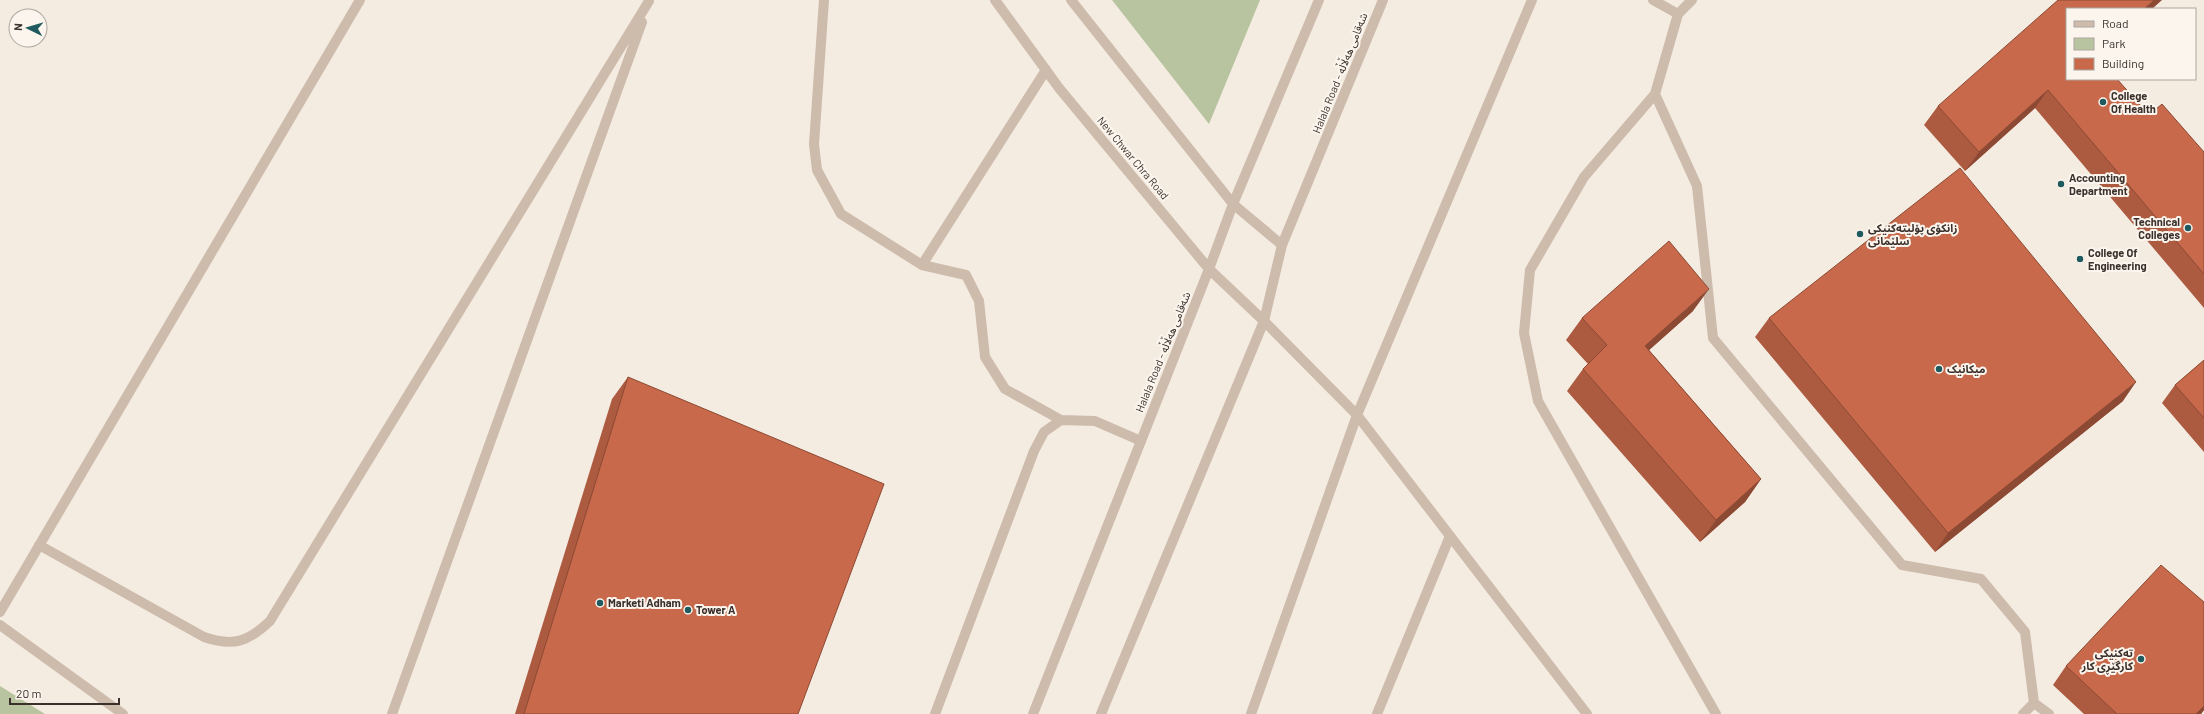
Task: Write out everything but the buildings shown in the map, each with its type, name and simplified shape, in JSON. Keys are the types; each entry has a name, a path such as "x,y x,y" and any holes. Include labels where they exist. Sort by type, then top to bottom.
{"street":[{"path":"0,612 360,0"},
{"path":"39,545 204,638 221,643 239,642 258,633 270,621 649,0"},
{"path":"392,714 649,0"},
{"path":"824,0 814,144 817,170 841,214 922,265 966,275 979,301 985,357 1004,389 1061,420 1095,421 1141,441"},
{"name":"New Chwar Chra Road","path":"995,0 1046,70 1209,269 1264,321 1357,415 1587,714"},
{"path":"1071,0 1233,204 1282,245"},
{"name":"Halala Road - شەقامی هەڵاڵە","path":"1033,714 1209,269 1233,204 1319,0"},
{"name":"Halala Road - شەقامی هەڵاڵە","path":"1101,714 1264,321 1282,245 1383,0"},
{"path":"1251,714 1357,415 1532,0"},
{"path":"1653,0 1678,14"},
{"path":"1692,0 1678,14 1655,94 1584,177 1530,270 1524,333 1538,401 1716,714"},
{"path":"922,265 1046,70"},
{"path":"1655,94 1697,186 1713,338 1902,565 1981,579 2025,632 2034,703 2049,714"},
{"path":"935,714 1034,450 1044,432 1061,420"},
{"path":"1377,714 1450,536"},
{"path":"0,625 122,714"},
{"path":"2023,714 2034,703"}],"green space":[{"path":"1112,0 1260,0 1209,124"},
{"path":"0,686 45,714 0,714"}],"place":[{"name":"College Of Health","path":"2103,102"},
{"name":"Accounting Department","path":"2061,184"},
{"name":"Technical Colleges","path":"2188,228"},
{"name":"زانکۆی پۆلیتەکنیکی سلێمانی","path":"1860,234"},
{"name":"College Of Engineering","path":"2080,259"},
{"name":"میکانیک","path":"1939,369"},
{"name":"Marketi Adham","path":"600,603"},
{"name":"Tower A","path":"688,610"},
{"name":"تەکنیکی کارگێڕی کار","path":"2141,659"}]}
